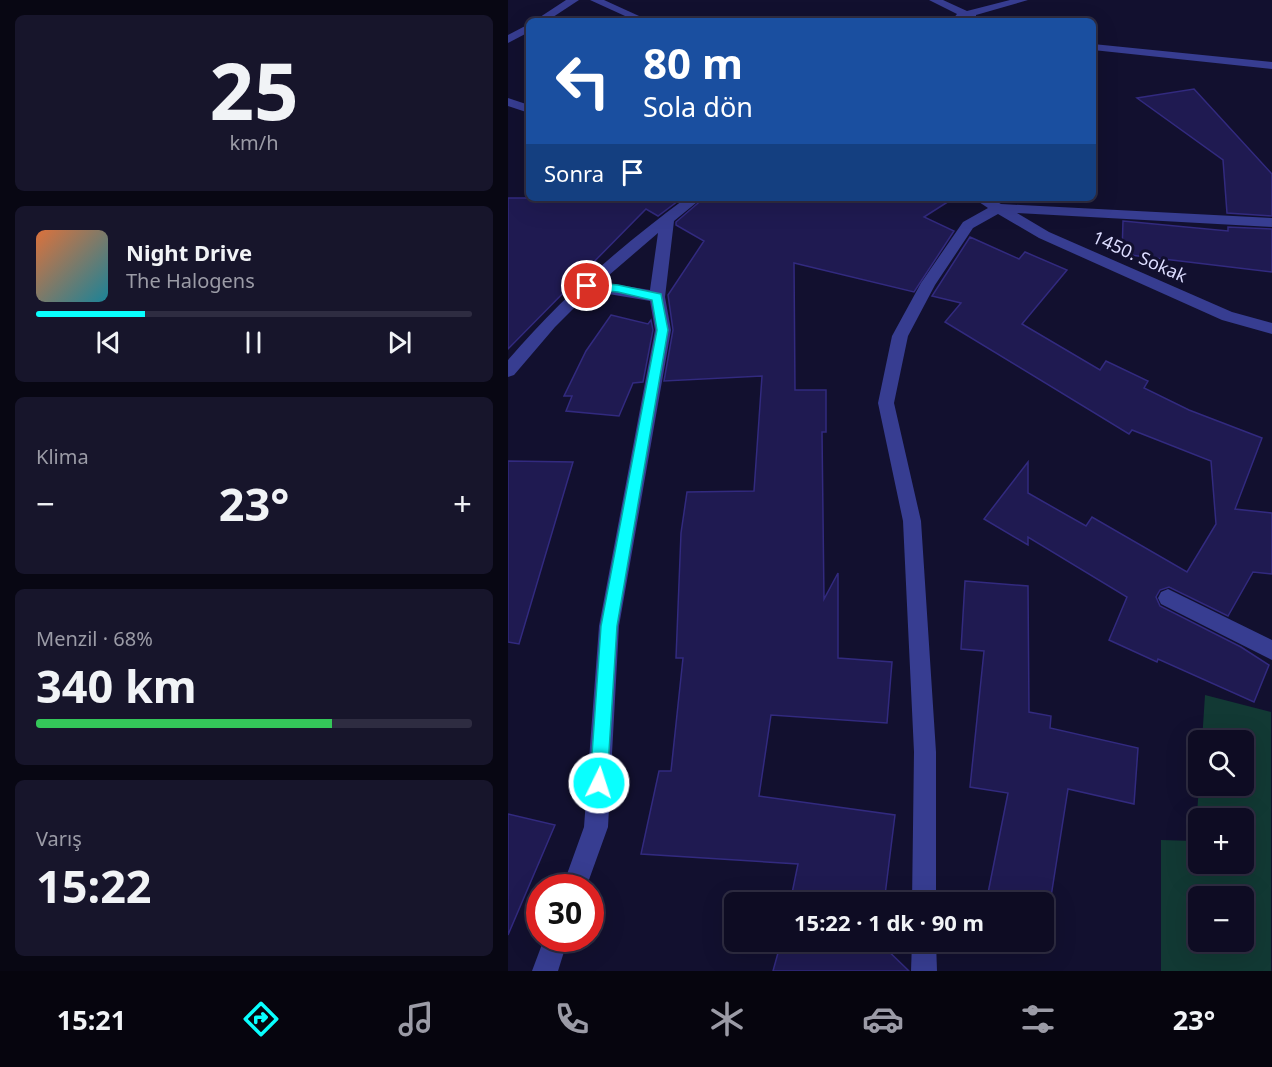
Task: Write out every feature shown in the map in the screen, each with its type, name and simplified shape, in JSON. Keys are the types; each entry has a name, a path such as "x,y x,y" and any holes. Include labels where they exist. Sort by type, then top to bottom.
{"street":[{"path":"544,18 574,0"},
{"path":"595,0 638,18"},
{"path":"934,0 960,18 1023,0"},
{"path":"508,40 526,29"},
{"path":"1096,48 1272,66"},
{"path":"508,102 526,108"},
{"path":"508,371 537,334 587,286 690,201"},
{"name":"1450. Sokak","path":"985,201 1066,245 1227,316 1272,329"},
{"path":"924,892 925,752 912,521 886,403 900,336 928,283 968,225 998,208 1272,223"},
{"path":"579,874 596,827 609,626 662,330 657,297 667,218"},
{"path":"587,286 618,289 657,297"},
{"path":"1168,598 1272,651"},
{"path":"545,971 552,952"},
{"path":"924,952 924,971"}],"green space":[{"path":"1205,695 1271,712 1271,971 1161,971 1161,840 1188,841 1188,874 1254,874 1254,808 1197,808 1198,796 1254,796 1254,730 1203,730"}],"building":[{"path":"1194,89 1272,174 1272,216 1227,213 1223,160 1137,98"},
{"path":"508,198 526,198 526,201 678,201 658,216 646,209 508,349"},
{"path":"700,201 949,201 924,217 954,231 914,292 794,263 795,390 826,390 826,432 822,432 824,599 838,573 838,658 892,662 887,723 771,715 759,796 895,815 885,892 792,892 798,864 641,854 659,771 671,771 683,658 676,658 681,533 687,492 754,491 762,376 664,381 673,330 668,295 704,241 676,225 676,222"},
{"path":"1123,221 1228,231 1228,227 1272,229 1272,272 1122,254"},
{"path":"970,237 1019,259 1025,252 1067,270 1022,324 1100,370 1106,361 1148,381 1144,388 1189,410 1262,438 1235,509 1272,513 1272,574 1253,572 1228,616 1169,587 1160,590 1156,597 1160,606 1241,647 1269,665 1254,702 1109,640 1127,597 1028,537 1028,545 984,519 1028,462 1028,493 1086,526 1092,517 1187,572 1216,524 1211,461 1132,430 1129,434 945,322 961,303 932,296"},
{"path":"611,315 648,324 651,320 653,330 643,382 633,383 619,416 566,411 572,396 564,396 586,351"},
{"path":"508,461 573,462 519,644 508,642"},
{"path":"965,581 1028,586 1029,712 1051,716 1050,728 1138,748 1134,804 1068,789 1052,892 988,892 1008,793 970,787 984,651 961,649"},
{"path":"508,814 555,825 534,874 526,874 526,893 508,935"},
{"path":"778,952 889,952 909,971 773,971"}],"route":[{"path":"587,286 618,289 657,297 662,330 609,626 599,783"}]}
